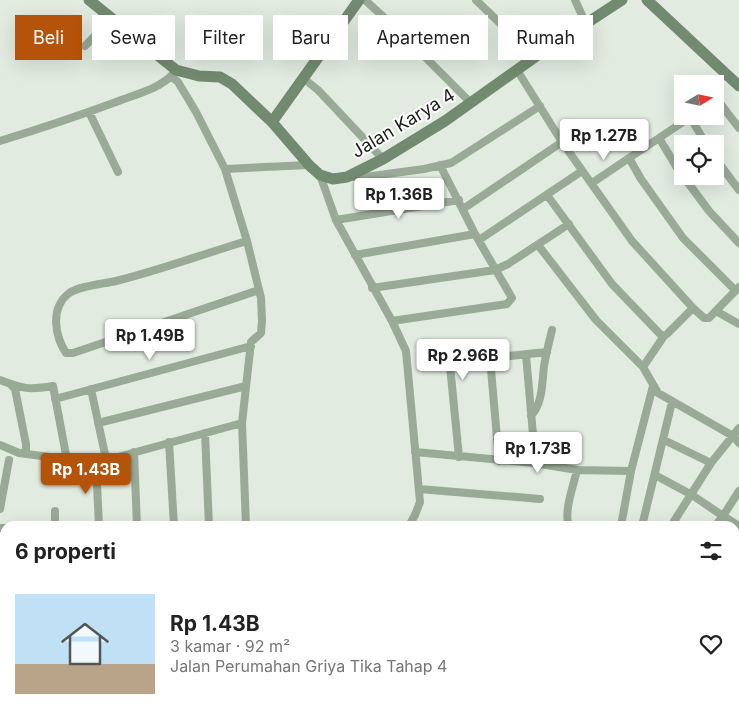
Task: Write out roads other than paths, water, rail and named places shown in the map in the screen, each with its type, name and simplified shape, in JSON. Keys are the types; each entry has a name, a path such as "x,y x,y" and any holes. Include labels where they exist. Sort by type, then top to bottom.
{"main road":[{"path":"89,0 106,15"},
{"path":"272,122 359,0"},
{"name":"Jalan Karya 4","path":"593,19 622,0"},
{"path":"647,0 739,86"},
{"path":"158,60 173,73 226,79 272,122 320,175"},
{"name":"Jalan Karya 4","path":"320,175 333,179 347,177 383,159 471,103 531,60"}],"street":[{"path":"365,0 471,103"},
{"path":"476,0 498,21"},
{"path":"576,0 582,15"},
{"path":"85,46 92,39"},
{"path":"517,70 562,142 632,241 693,308 706,319 713,316 737,288 683,238 641,179 629,158"},
{"path":"0,141 90,112 155,86 173,73 196,112 225,169 247,241 259,290 262,321 261,333 251,342 242,423 246,521"},
{"path":"303,78 318,90 383,159"},
{"path":"347,177 372,176 451,163 540,106"},
{"path":"724,108 739,128"},
{"path":"90,112 118,172"},
{"path":"592,183 679,125"},
{"path":"659,138 674,162"},
{"path":"463,208 562,142"},
{"path":"225,169 309,165"},
{"path":"392,320 507,304 512,298 477,237 440,165"},
{"path":"724,170 739,190"},
{"path":"354,255 477,237 547,195 582,171"},
{"path":"320,175 336,220 372,288 392,320 406,351 420,502 412,521"},
{"path":"690,185 709,211 739,243"},
{"path":"547,195 612,284 664,336"},
{"path":"336,220 459,200"},
{"path":"372,288 495,270 569,224"},
{"path":"247,241 117,281 69,293 62,301 56,319 61,346 66,353 73,354 259,290"},
{"path":"538,245 596,320 643,367 658,393 733,436 739,443"},
{"path":"643,367 664,336 693,308"},
{"path":"716,311 739,324"},
{"path":"532,416 537,410 552,330"},
{"path":"55,399 251,346"},
{"path":"459,457 450,366 452,362 547,352"},
{"path":"526,355 534,463"},
{"path":"490,358 499,461"},
{"path":"0,380 12,386 32,390 53,386 67,460"},
{"path":"12,386 15,389 26,444 26,450 22,453"},
{"path":"98,423 246,386"},
{"path":"622,521 631,471 653,386"},
{"path":"91,389 106,459"},
{"path":"643,521 672,402"},
{"path":"0,445 19,453 96,462 242,423"},
{"path":"674,521 711,463 739,428"},
{"path":"205,433 210,521"},
{"path":"664,440 711,463"},
{"path":"169,442 174,521"},
{"path":"134,452 136,521"},
{"path":"415,452 534,463 578,470 631,471"},
{"path":"0,510 8,460"},
{"path":"96,462 99,521"},
{"path":"567,521 567,513 578,470"},
{"path":"655,475 692,495 731,521"},
{"path":"418,489 540,498"},
{"path":"719,521 739,492"},
{"path":"55,511 55,521"}]}
